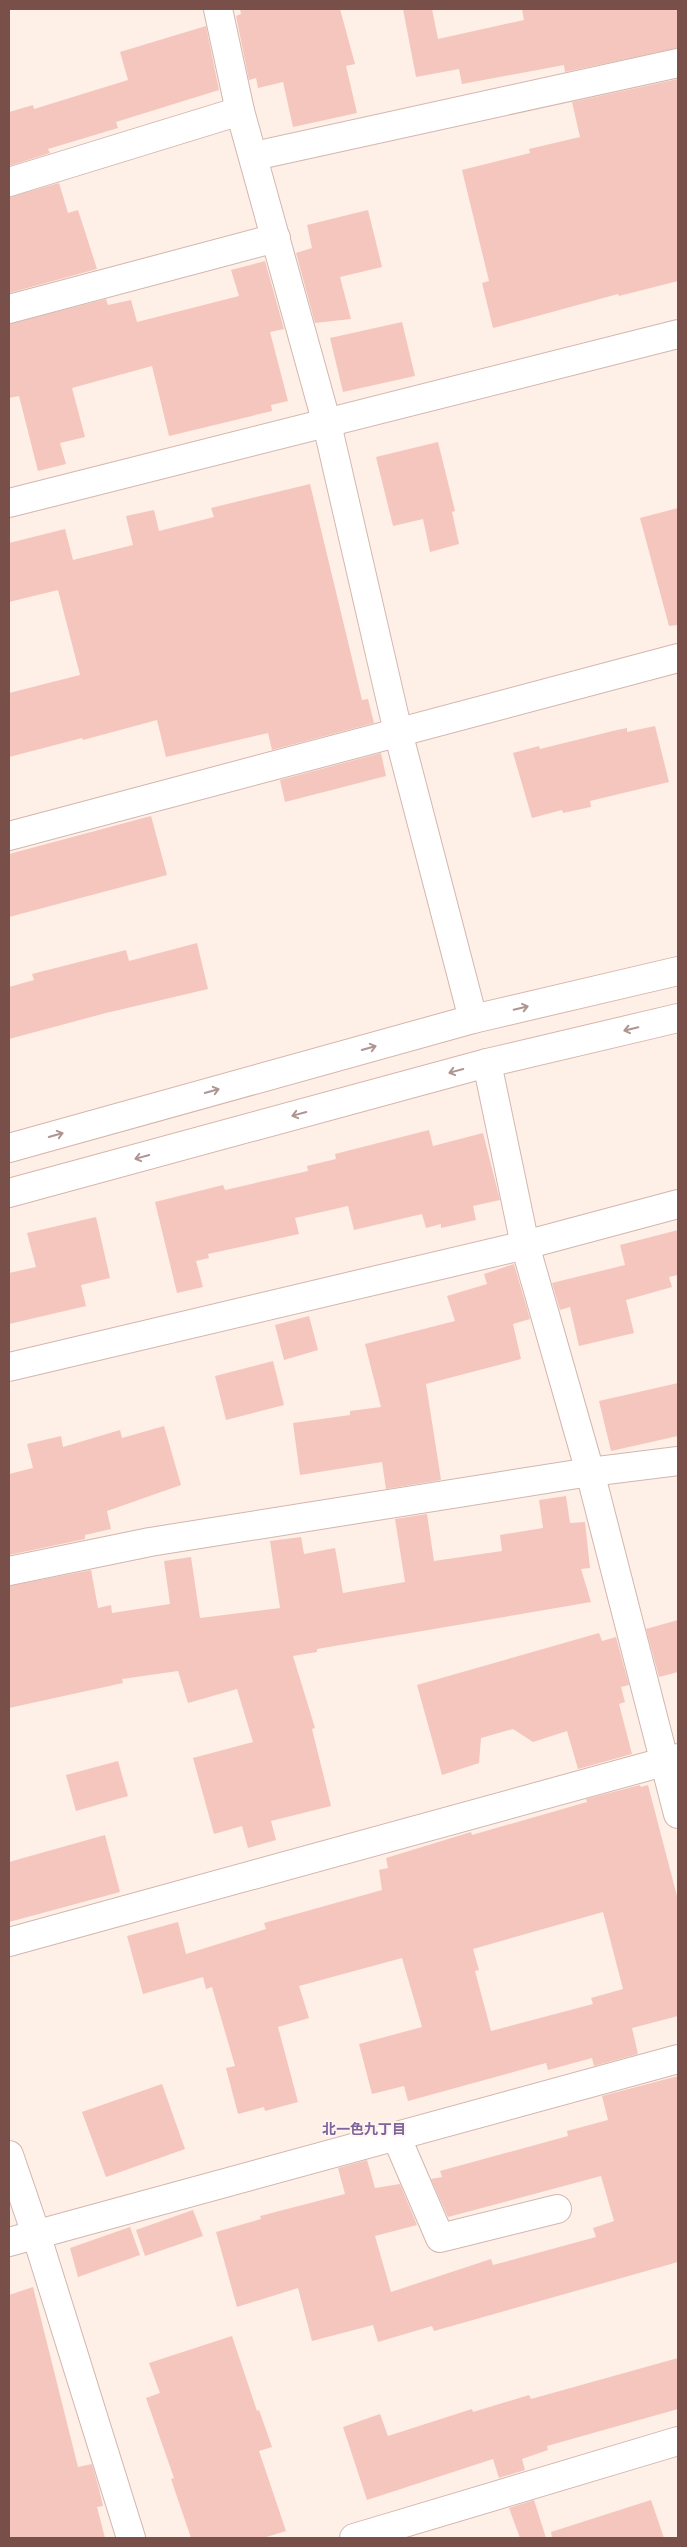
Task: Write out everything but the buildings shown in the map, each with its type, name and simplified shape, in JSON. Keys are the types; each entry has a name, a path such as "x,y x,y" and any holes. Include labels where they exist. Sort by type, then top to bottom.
{"street":[{"path":"218,9 240,111 327,424 398,732 473,1019"},
{"path":"254,156 678,63"},
{"path":"9,182 240,111"},
{"path":"9,309 276,238"},
{"path":"9,503 678,334"},
{"path":"9,836 678,658"},
{"path":"9,1148 473,1019 678,971"},
{"path":"9,1193 487,1063 678,1018"},
{"path":"487,1063 525,1245 672,1760 678,1814"},
{"path":"9,1367 525,1245 678,1204"},
{"path":"9,1571 150,1542 590,1472 678,1461"},
{"path":"9,1942 672,1760"},
{"path":"9,2242 678,2059"},
{"path":"396,2136 440,2238 557,2209"},
{"path":"9,2155 36,2234 131,2538"},
{"path":"354,2538 678,2441"}],"district":[{"name":"北一色九丁目","path":"364,2129"}]}
